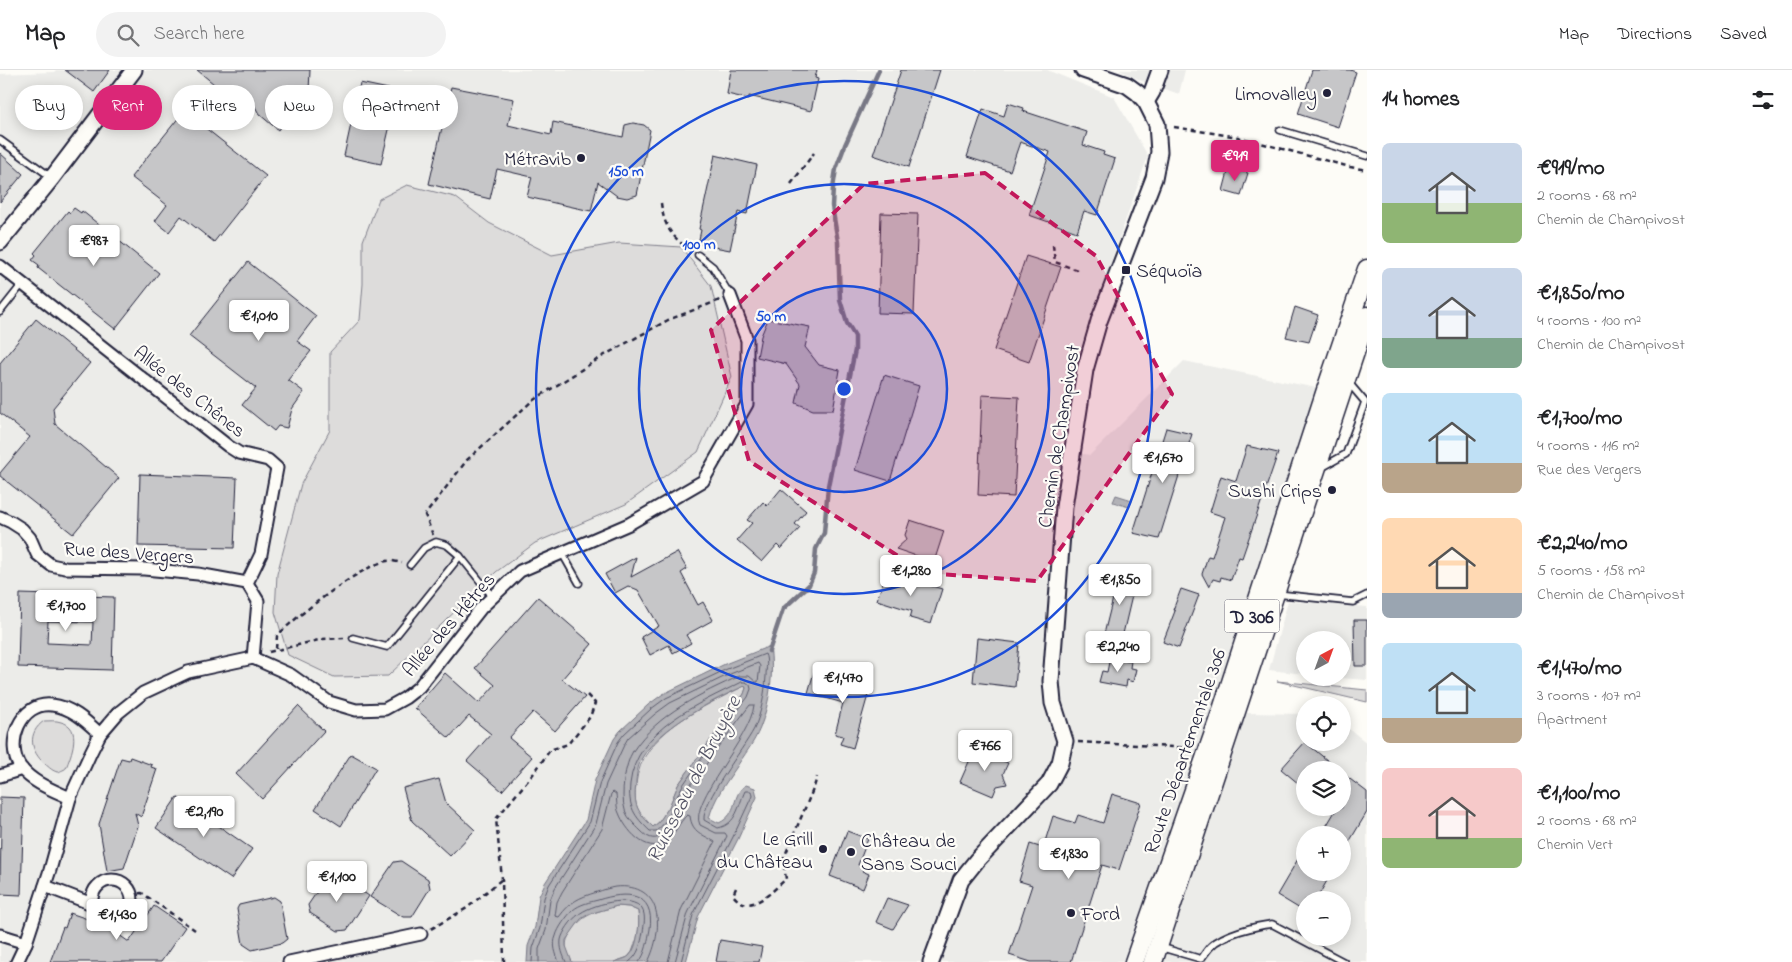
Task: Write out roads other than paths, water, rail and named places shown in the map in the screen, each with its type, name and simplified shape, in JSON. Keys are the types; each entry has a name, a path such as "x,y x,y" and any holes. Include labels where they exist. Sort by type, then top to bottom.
{"main road":[{"name":"Route Départementale 306","path":"1134,962 1209,749 1367,269"},
{"name":"Route Départementale 306","path":"1155,954 1367,316"}],"street":[{"path":"0,242 52,178 134,70"},
{"name":"Chemin de Champivost","path":"931,962 961,880 977,860 1050,784 1060,762 1065,741 1053,703 1051,680 1064,507 1085,370 1098,321 1154,178 1159,152 1158,124 1146,102 1138,93 1127,85 1083,70"},
{"path":"1146,102 1160,70"},
{"name":"Allée des Chênes","path":"0,266 228,446 239,453 268,460 277,468 262,554 247,584"},
{"name":"Allée des Hêtres","path":"252,658 291,675 329,702 356,710 385,709 406,698 419,687 481,608 520,571 629,524 703,481 747,404 747,340 730,295"},
{"name":"Rue des Vergers","path":"0,517 22,529 30,538 37,554 51,565 65,568 180,573 247,584"},
{"path":"17,962 26,943 45,886 70,798 100,734 118,713 144,693 188,672 252,658 258,601 247,584"},
{"path":"70,798 36,781 22,769 16,759 13,743 19,722 30,710 40,705 53,704 74,712 100,734"},
{"path":"0,776 22,769"},
{"path":"116,881 122,884 132,900 127,912 117,919 104,918 94,910 92,904 94,891 104,882 116,881"},
{"path":"45,886 92,904"},
{"path":"289,962 324,958 421,934"},
{"path":"0,935 26,943"}],"lane":[{"path":"1280,130 1367,156"},
{"path":"0,140 52,178"},
{"path":"698,256 713,267 730,295"},
{"path":"0,312 23,283"},
{"path":"1315,471 1346,454 1365,402 1345,379"},
{"path":"410,565 424,548 436,542 447,545 460,556 493,597"},
{"path":"562,553 579,583"},
{"path":"353,638 387,647 460,556"},
{"path":"1275,594 1353,602 1367,595"},
{"path":"1155,954 1201,959 1211,946 1223,937 1272,924 1344,962"}],"water":[{"path":"1116,495 1132,500 1129,507 1113,502"},
{"path":"770,646 771,677 769,698 758,733 717,798 709,818 719,823 730,815 738,793 746,785 755,788 757,797 698,917 686,962 614,962 626,958 632,952 639,922 638,911 629,907 617,906 589,914 581,919 566,940 566,946 572,962 527,962 528,946 535,927 539,896 545,883 586,820 595,780 614,739 648,705 663,694 725,664","holes":["745,686 744,694 678,785 669,807 659,822 653,827 640,813 635,798 636,778 642,758 650,747 674,725 732,692"]}],"waterway":[{"name":"Ruisseau de Bruyère","path":"769,651 783,609 809,585 814,573 816,549 824,533 828,486 855,350 855,336 847,323 840,300 838,242 832,206 833,188 836,169 845,145 879,70"}],"place":[{"name":"Limovalley","path":"1327,93"},
{"name":"Métravib","path":"581,158"},
{"name":"Séquoïa","path":"1126,270"},
{"name":"Sushi Crips","path":"1332,490"},
{"name":"Le Grill du Château","path":"823,849"},
{"name":"Château de Sans Souci","path":"851,852"},
{"name":"Ford","path":"1071,913"}]}
